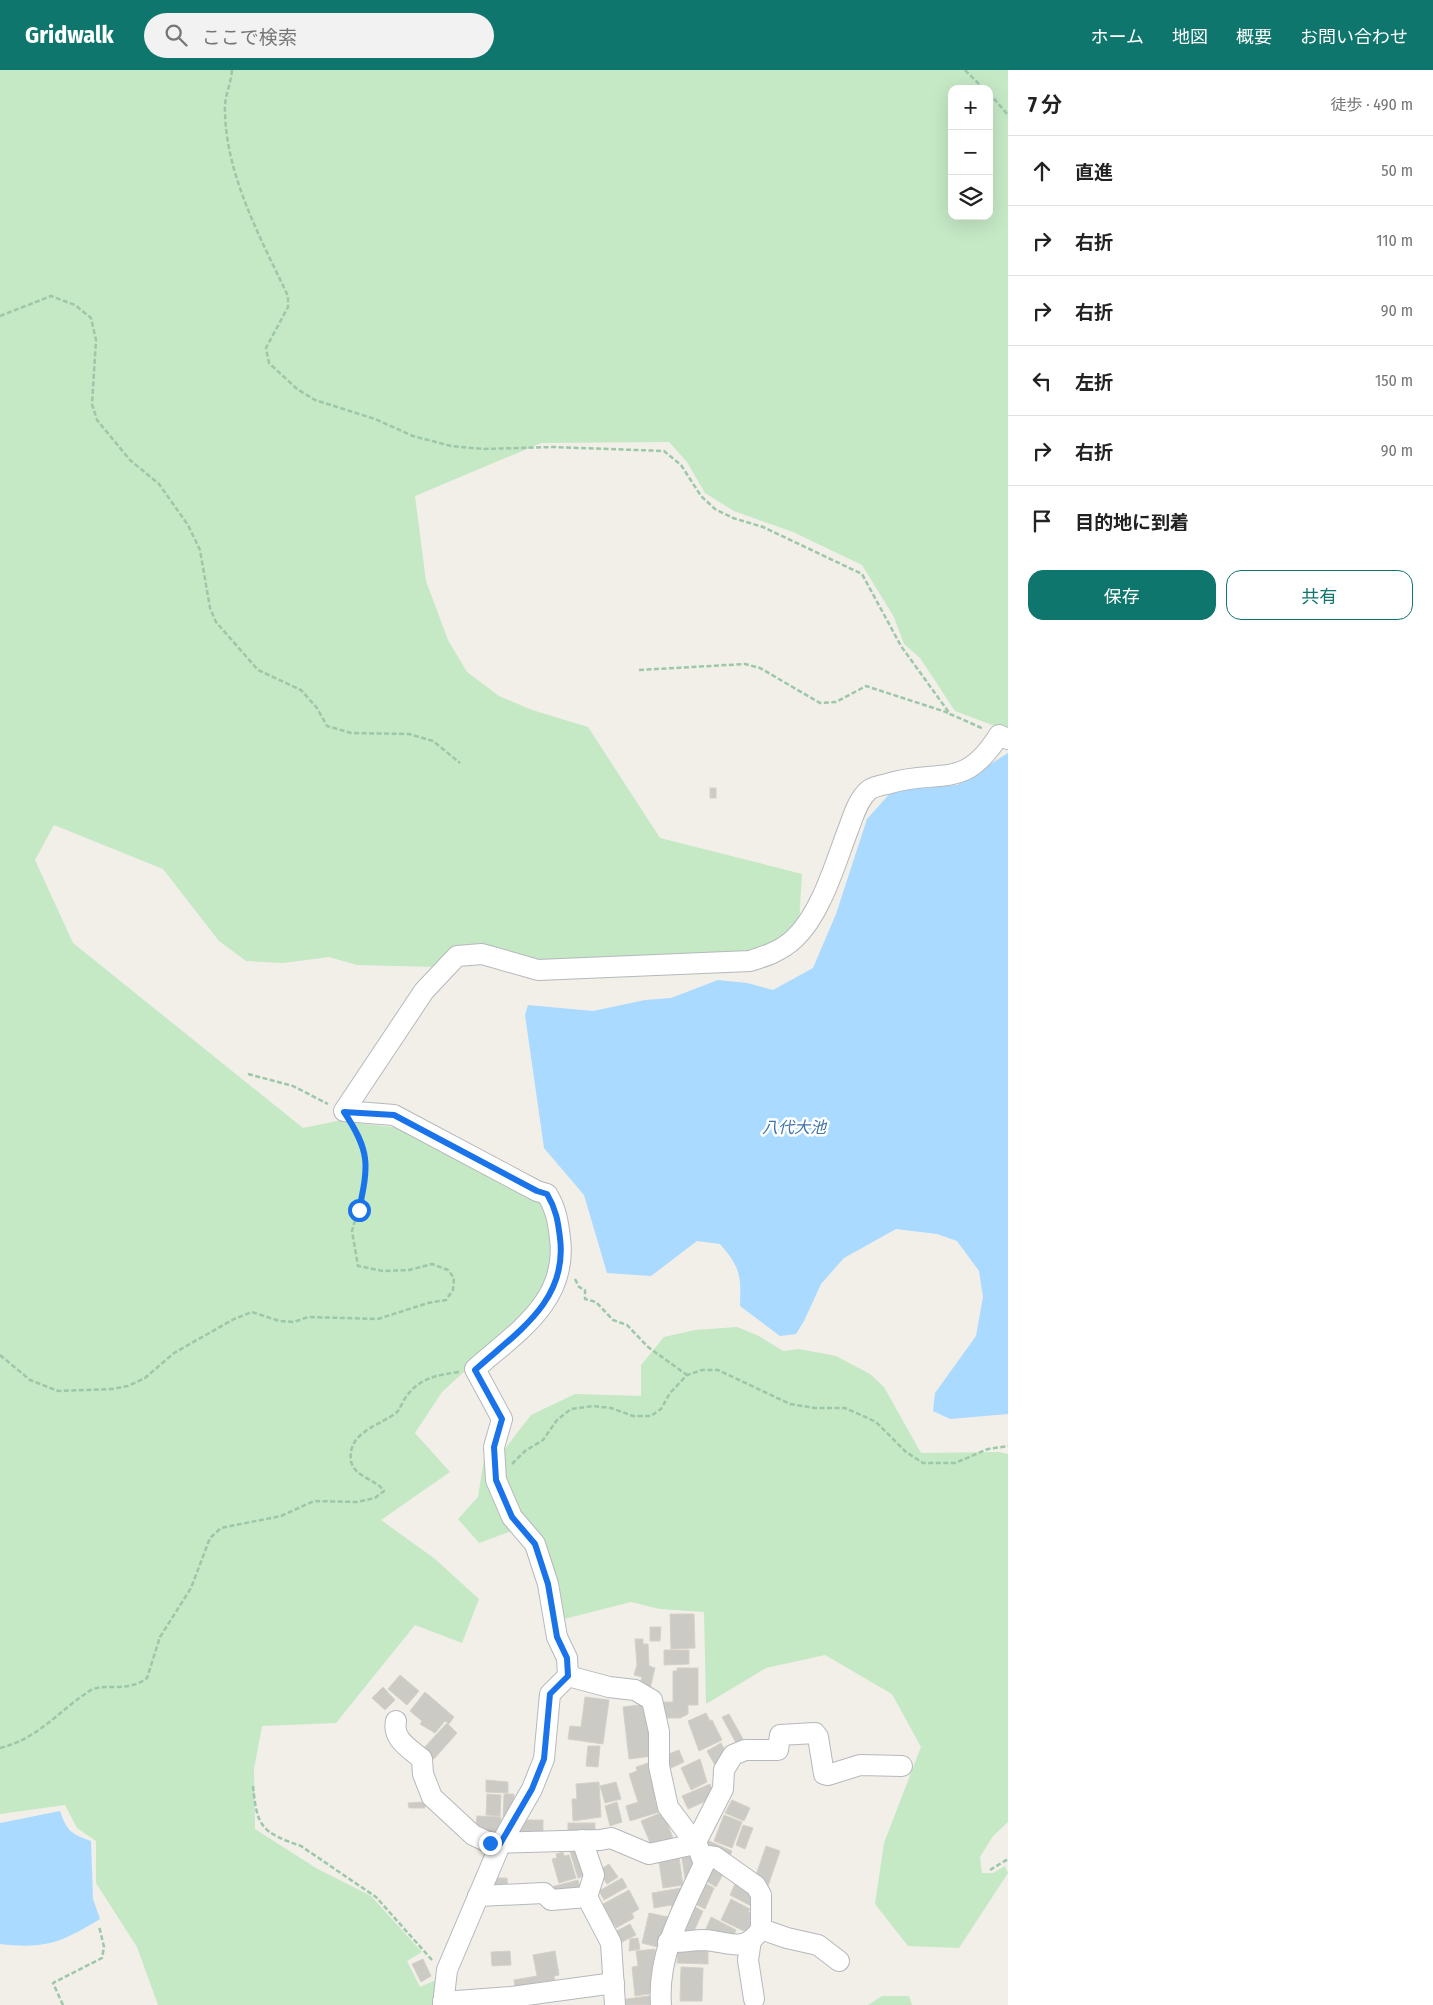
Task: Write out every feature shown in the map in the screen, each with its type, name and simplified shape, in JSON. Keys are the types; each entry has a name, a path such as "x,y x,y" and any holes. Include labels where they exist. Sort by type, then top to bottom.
{"street":[{"path":"344,1112 424,991 457,956 482,954 538,970 750,961 766,956 780,950 794,938 810,917 829,880 856,808 869,790 894,781 961,773 1004,737"},
{"path":"344,1112 394,1115 537,1191 547,1194 556,1210 561,1260 556,1284 538,1314 475,1370 502,1419 494,1447 496,1480 512,1517 535,1544 548,1584 557,1637 567,1658 568,1676 550,1694 544,1759 532,1789 500,1844 478,1896 446,1976 443,2003 512,1997 614,1983"},
{"path":"568,1676 609,1687 636,1690 652,1700 659,1732 659,1766 668,1807 698,1850 704,1864 668,1942 660,1994 661,2005"},
{"path":"396,1721 394,1730 396,1736 422,1759 423,1774 432,1797 473,1835 490,1843 611,1838 648,1854 698,1850 715,1857 756,1886 761,1895 756,1935 748,1960 754,1999"},
{"path":"698,1850 723,1789 724,1770 733,1755 745,1750 778,1750 780,1734 814,1733 818,1737 824,1774 828,1775 860,1765 902,1766"},
{"path":"582,1840 594,1875 587,1897 611,1943 615,2005"},
{"path":"478,1896 544,1893 551,1900 587,1897"},
{"path":"668,1942 706,1940 736,1946 756,1935 787,1938 818,1945 839,1961"}],"path":[{"path":"232,70 231,80 225,94 226,139 243,195 288,296 288,307 266,348 269,363 297,390 315,400 375,420 413,436 451,446 483,449 553,447 664,451 681,465 701,496 715,509 732,518 763,527 862,574 901,646 950,714"},
{"path":"965,70 980,85"},
{"path":"993,98 1008,115"},
{"path":"0,316 51,296 75,305 91,318 96,340 92,404 97,420 130,460 158,484 188,525 200,550 210,608 216,622 258,670 301,690 317,708 326,726 351,733 409,734 433,741 460,763"},
{"path":"639,670 745,664 760,668 820,702 836,702 866,686 950,714 1004,737"},
{"path":"0,1355 30,1380 58,1391 112,1389 145,1378 174,1352 234,1319 252,1312 279,1321 294,1322 308,1317 378,1320 428,1303 446,1300 453,1290 454,1278 448,1270 432,1264 409,1270 383,1271 358,1266 352,1231 362,1196 367,1163 360,1136 344,1112 293,1086 248,1074"},
{"path":"561,1260 570,1270 579,1287 585,1290 585,1299 596,1302 613,1320 627,1324 648,1347 687,1375"},
{"path":"0,1748 15,1744 51,1722 92,1690 100,1687 125,1687 147,1678 160,1637 191,1588 210,1538 221,1528 281,1516 314,1501 357,1502 375,1498 384,1491 381,1486 359,1474 351,1462 353,1448 358,1438 369,1427 398,1412 414,1385 433,1376 475,1370"},
{"path":"496,1480 525,1451 543,1440 557,1420 571,1409 593,1406 610,1408 634,1416 650,1416 661,1409 670,1393 687,1375 702,1370 718,1370 790,1404 815,1408 845,1408 876,1422 906,1452 923,1463 955,1463 988,1449 1008,1446"},
{"path":"253,1786 255,1812 261,1826 287,1841 301,1846 376,1897 446,1976"},
{"path":"990,1870 1008,1859"},
{"path":"63,2005 53,1983 102,1958 104,1947 99,1926"}],"green space":[{"path":"0,70 1008,70 1008,731 955,711 920,658 904,644 894,617 862,565 793,532 734,511 705,493 687,462 669,442 541,443 415,496 426,581 448,640 467,672 499,696 532,710 588,727 660,838 802,874 799,923 776,948 750,953 550,963 492,949 436,967 357,965 329,957 283,963 246,961 219,941 163,869 54,825 35,860 73,943 303,1128 337,1121 401,1128 535,1197 548,1211 555,1248 541,1301 442,1392 415,1433 450,1472 381,1520 435,1559 479,1599 462,1643 415,1625 336,1723 262,1726 254,1769 255,1829 316,1868 371,1896 422,1952 407,1961 420,1987 436,1980 435,2005 158,2005 137,1947 96,1883 96,1841 77,1828 65,1805 0,1814"},
{"path":"737,1327 759,1336 783,1351 799,1349 836,1356 870,1374 884,1387 921,1453 999,1452 1008,1454 1008,1822 993,1836 980,1857 982,1873 993,1873 1005,1866 1008,1873 959,1948 908,1946 875,1904 884,1843 921,1747 892,1694 825,1655 766,1668 706,1704 704,1612 660,1609 631,1602 564,1619 540,1542 509,1532 479,1543 458,1519 478,1497 485,1452 504,1450 531,1415 575,1394 641,1396 641,1365 664,1337 695,1330"},
{"path":"882,1996 909,1996 912,2005 868,2005"}],"water":[{"name":"八代大池","path":"1008,753 1008,1414 950,1419 933,1411 935,1393 976,1336 983,1297 979,1271 957,1241 937,1234 896,1229 844,1258 821,1284 796,1334 780,1336 740,1306 740,1280 736,1266 720,1244 697,1241 651,1276 607,1273 584,1195 544,1148 525,1015 528,1005 593,1011 645,1000 671,998 718,980 747,983 773,990 813,968 836,914 867,819 893,790 957,785"},
{"path":"60,1811 65,1823 74,1834 91,1841 93,1899 100,1919 63,1939 41,1945 0,1944 0,1823"}],"building":[{"path":"710,788 716,788 716,798 710,798"},
{"path":"670,1614 694,1614 695,1648 671,1649"},
{"path":"650,1627 661,1627 660,1641 650,1641"},
{"path":"635,1639 643,1639 643,1644 648,1644 649,1666 655,1668 649,1693 638,1690 642,1677 634,1675 637,1665"},
{"path":"664,1650 689,1650 689,1664 664,1665"},
{"path":"677,1668 698,1668 698,1705 688,1705 688,1714 680,1718 660,1718 660,1702 673,1702 673,1671 677,1671"},
{"path":"400,1675 419,1691 407,1705 388,1689"},
{"path":"383,1687 395,1700 385,1710 372,1698"},
{"path":"425,1692 454,1717 449,1724 445,1721 435,1733 420,1724 422,1721 410,1711"},
{"path":"585,1697 609,1700 603,1744 568,1739 570,1726 581,1727"},
{"path":"647,1704 653,1756 629,1759 623,1707"},
{"path":"706,1713 710,1721 712,1720 722,1740 699,1751 688,1721"},
{"path":"729,1714 743,1739 736,1743 722,1717"},
{"path":"447,1723 457,1733 434,1759 423,1749"},
{"path":"721,1743 729,1758 717,1769 707,1751"},
{"path":"588,1746 600,1746 598,1767 586,1766"},
{"path":"679,1750 684,1762 671,1768 666,1755"},
{"path":"700,1759 707,1782 691,1790 681,1768"},
{"path":"648,1763 659,1799 655,1800 659,1812 630,1821 626,1806 638,1802 629,1774 637,1771 636,1767"},
{"path":"486,1780 508,1782 508,1793 486,1792"},
{"path":"599,1782 601,1817 573,1821 572,1799 577,1799 576,1784"},
{"path":"616,1782 621,1799 605,1803 600,1786"},
{"path":"710,1784 715,1797 688,1809 682,1796"},
{"path":"487,1794 501,1795 500,1816 486,1815"},
{"path":"504,1794 514,1794 513,1818 503,1817"},
{"path":"732,1800 750,1808 744,1821 725,1813"},
{"path":"425,1802 425,1808 409,1808 408,1803"},
{"path":"617,1802 622,1822 610,1826 605,1806"},
{"path":"663,1812 674,1841 651,1845 641,1821"},
{"path":"724,1815 742,1822 732,1848 714,1841"},
{"path":"477,1816 501,1817 500,1836 473,1829 476,1825"},
{"path":"518,1820 543,1820 543,1834 518,1834"},
{"path":"568,1823 595,1823 595,1839 568,1839"},
{"path":"743,1825 753,1828 745,1849 736,1845"},
{"path":"707,1840 732,1851 728,1861 702,1850"},
{"path":"580,1844 589,1874 578,1878 569,1848"},
{"path":"766,1846 780,1851 768,1886 754,1881"},
{"path":"692,1850 696,1877 685,1879 681,1852"},
{"path":"563,1852 564,1856 569,1855 576,1878 559,1883 552,1859 557,1858 556,1854"},
{"path":"679,1857 683,1885 663,1888 659,1862"},
{"path":"713,1861 726,1869 716,1887 703,1879"},
{"path":"609,1864 618,1877 607,1884 598,1871"},
{"path":"490,1878 507,1878 508,1890 490,1891"},
{"path":"622,1878 627,1887 604,1900 599,1891"},
{"path":"578,1880 581,1891 554,1899 551,1887"},
{"path":"703,1882 714,1888 705,1909 693,1903"},
{"path":"735,1884 756,1895 751,1906 730,1895"},
{"path":"681,1888 684,1907 672,1909 671,1905 654,1908 652,1893"},
{"path":"629,1890 639,1909 632,1913 634,1918 616,1928 615,1925 612,1926 603,1904"},
{"path":"731,1899 750,1909 748,1912 756,1916 748,1933 721,1920"},
{"path":"691,1905 703,1911 691,1938 678,1932"},
{"path":"649,1913 668,1917 661,1948 642,1943"},
{"path":"711,1917 736,1930 731,1941 706,1929"},
{"path":"630,1924 636,1935 616,1945 611,1934"},
{"path":"638,1938 640,1949 629,1951 630,1939"},
{"path":"678,1947 708,1948 708,1964 677,1963"},
{"path":"655,1949 657,1966 652,1967 655,1993 635,1996 632,1967 638,1966 636,1951"},
{"path":"510,1951 511,1965 492,1966 491,1952"},
{"path":"555,1951 559,1975 554,1976 556,1988 516,1995 514,1980 537,1976 533,1955"},
{"path":"423,1959 431,1976 421,1982 412,1964"},
{"path":"681,1967 703,1968 702,2001 680,2001"},
{"path":"655,1995 656,2005 620,2005 620,2000"}],"route":[{"path":"359,1210 367,1163 360,1136 344,1112 394,1115 537,1191 547,1194 556,1210 562,1254 556,1284 538,1314 475,1370 502,1419 494,1447 496,1480 512,1517 535,1544 548,1584 557,1637 567,1658 568,1676 550,1694 544,1759 532,1789 500,1844 490,1843"}]}
